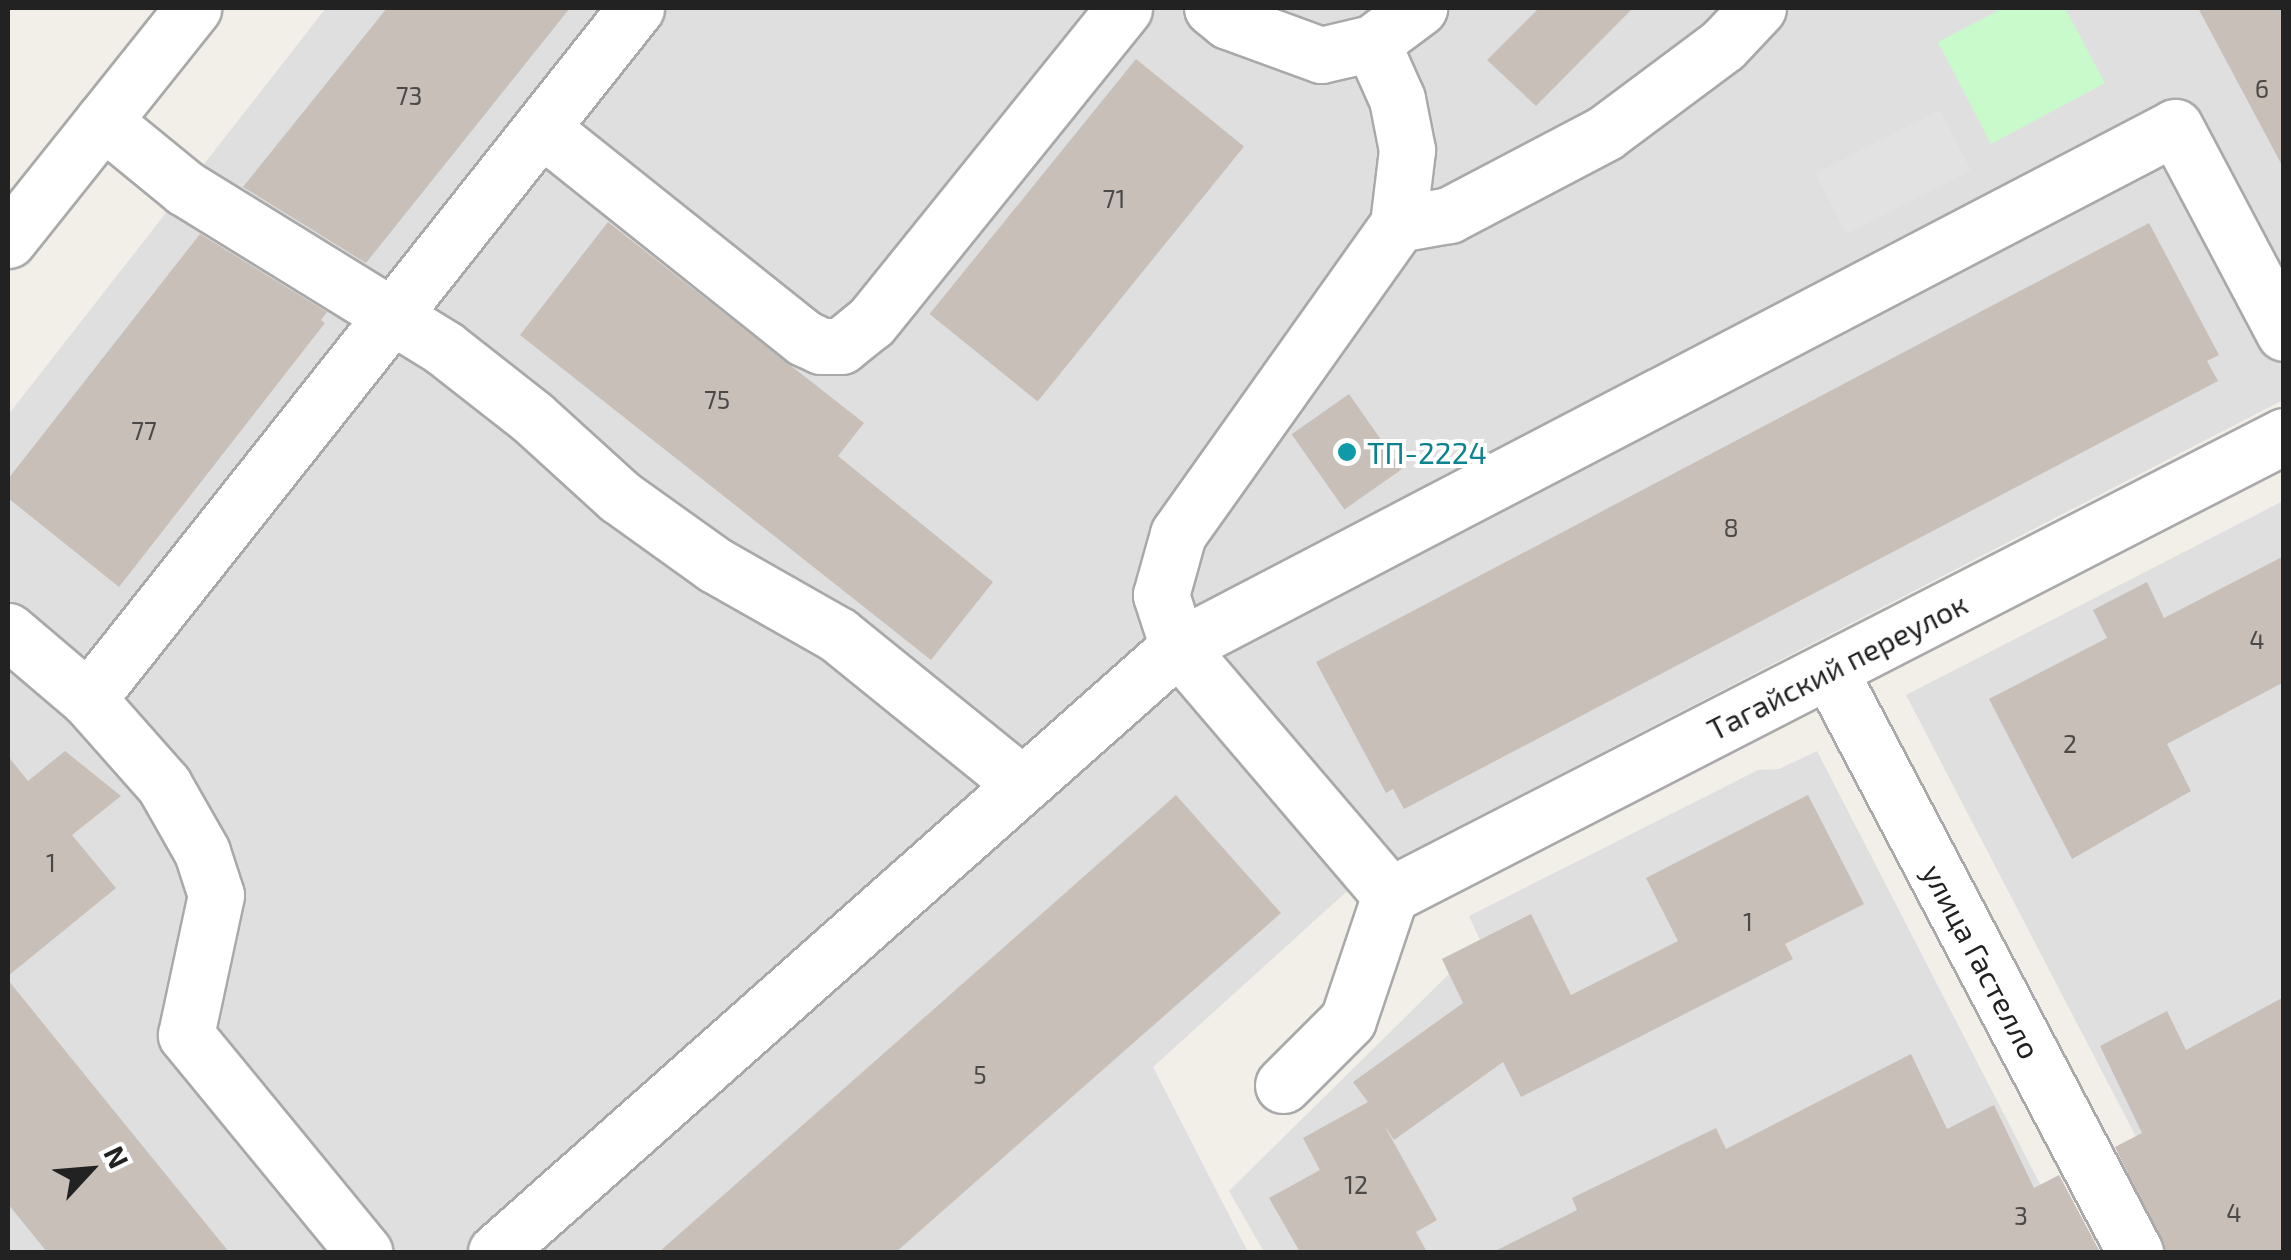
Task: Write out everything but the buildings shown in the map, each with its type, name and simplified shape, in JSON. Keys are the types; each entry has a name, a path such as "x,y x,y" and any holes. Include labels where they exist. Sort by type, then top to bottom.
{"street":[{"path":"8,240 193,8"},
{"path":"88,698 636,8"},
{"path":"541,128 804,338 822,346 840,346 872,322 1124,8"},
{"path":"1212,8 1228,21 1321,55 1372,43 1418,8"},
{"path":"1398,224 1449,215 1605,133 1723,46 1758,8"},
{"path":"1283,1085 1348,1020 1390,895 1178,647 1161,595 1178,534 1398,224 1407,150 1397,99 1372,43"},
{"path":"102,121 185,188 392,312 532,417 620,497 715,565 838,635 1022,784"},
{"path":"496,1252 1178,647 2174,127 2284,333"},
{"name":"Тагайский переулок","path":"1390,895 2284,436"},
{"path":"8,631 88,698 164,786 202,852 216,895 186,1034 364,1252"},
{"name":"улица Гастелло","path":"1829,670 2134,1252"}],"shaded area":[{"path":"326,8 2283,8 2283,400 1365,875 1153,1067 1248,1252 8,1252 8,415"},
{"path":"1940,110 1971,171 1846,234 1815,174"},
{"path":"2283,501 2283,1252 2196,1252 1906,695"},
{"path":"1817,751 2075,1252 1264,1252 1229,1191 1449,974 1442,959 1480,940 1469,916 1758,770 1779,769"}],"green space":[{"path":"2003,8 2065,8 2105,83 1991,144 1938,42"}],"place":[{"name":"ТП-2224","path":"1347,452"}]}
